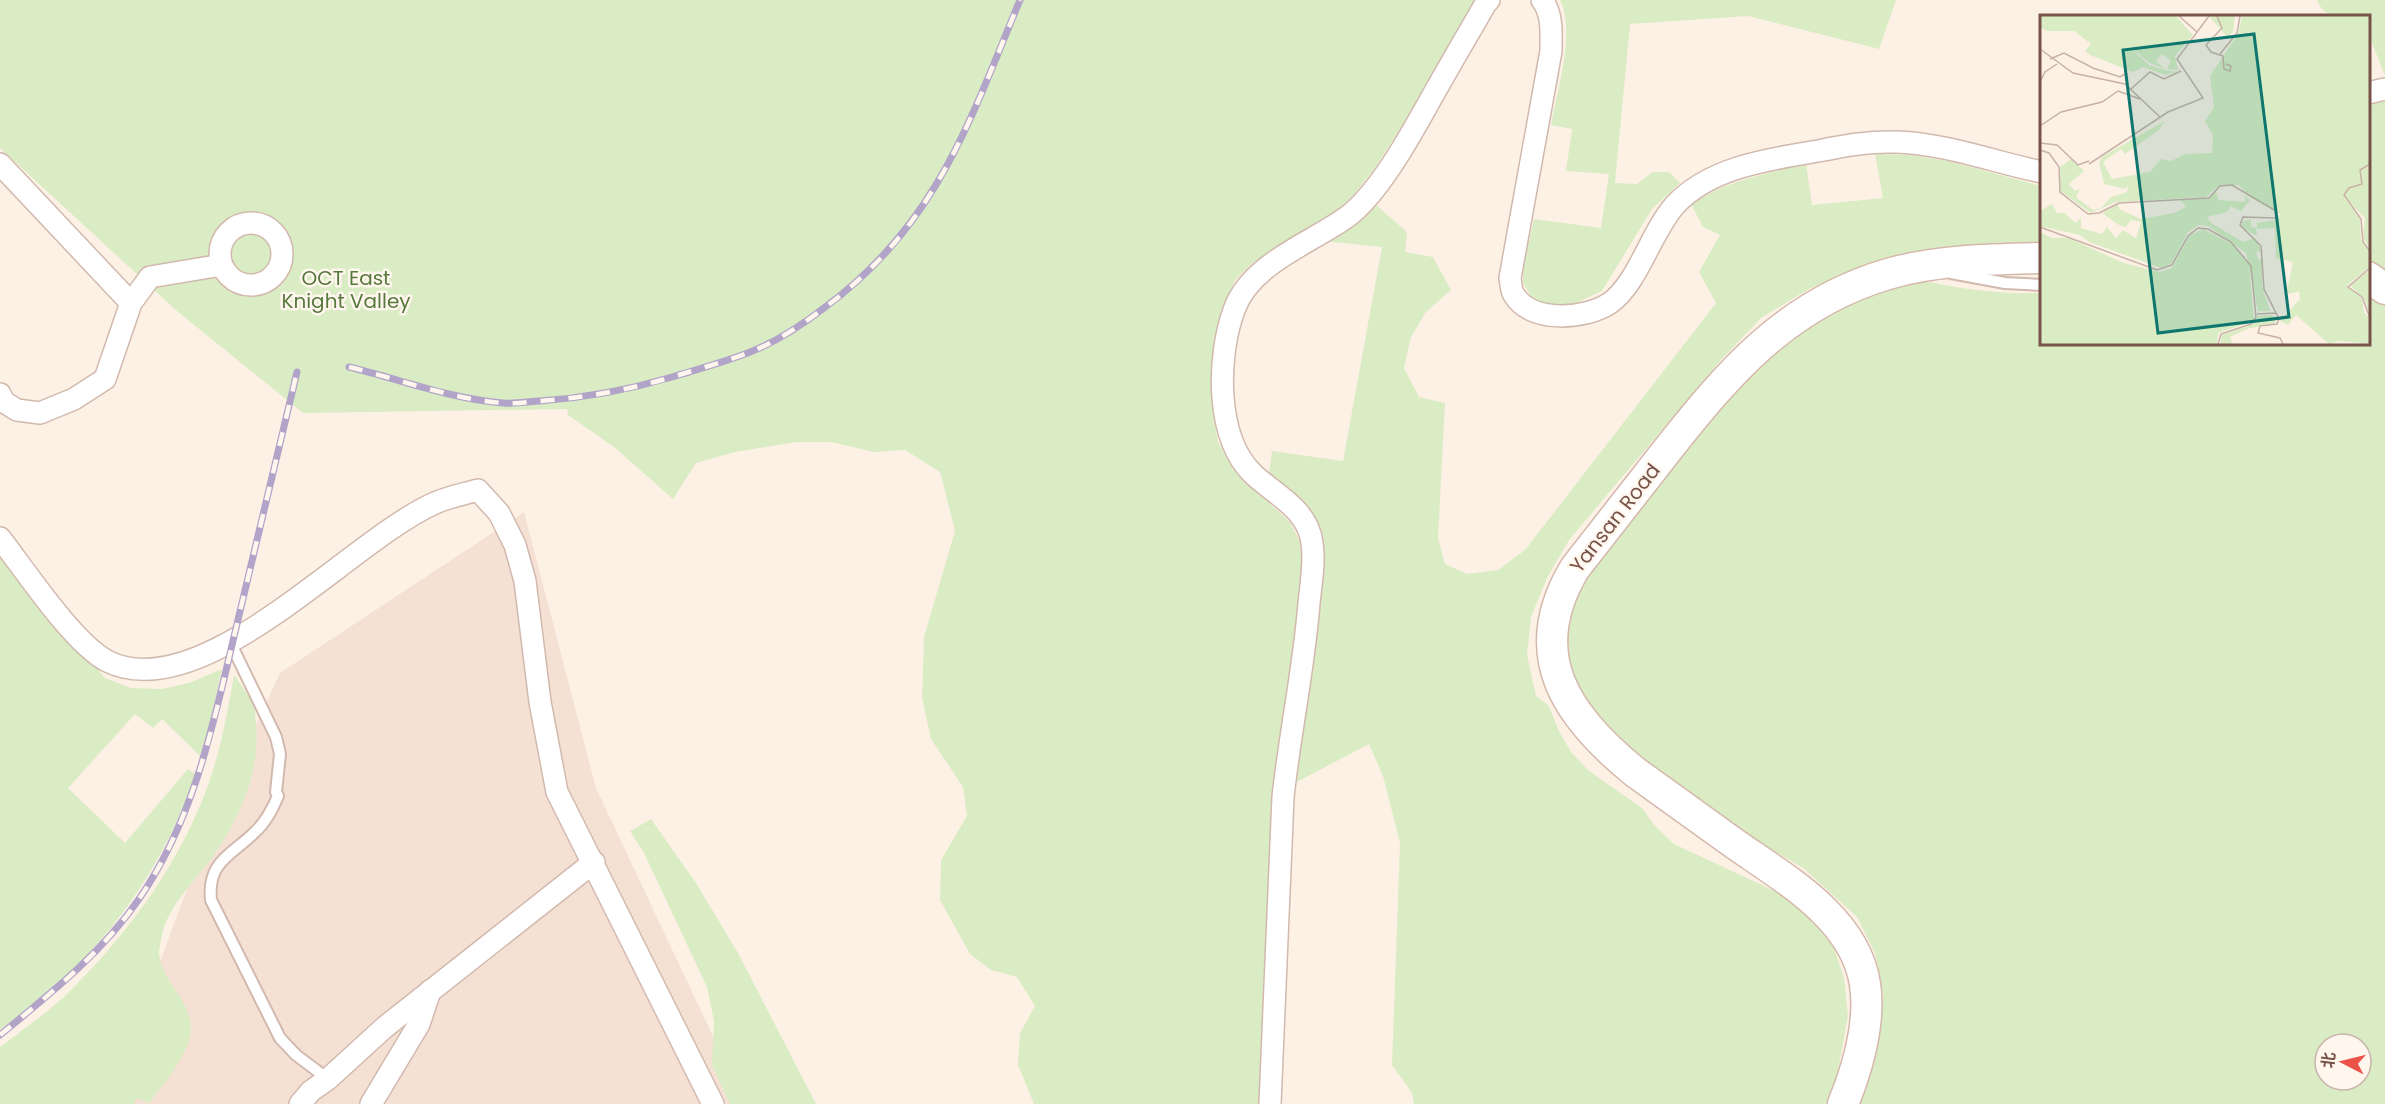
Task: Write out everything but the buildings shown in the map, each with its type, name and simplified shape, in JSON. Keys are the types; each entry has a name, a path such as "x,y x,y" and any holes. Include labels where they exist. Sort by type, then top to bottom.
{"main road":[{"name":"Yansan Road","path":"1843,1104 1861,1049 1866,998 1860,966 1844,935 1821,908 1793,885 1635,772 1603,744 1573,710 1563,692 1554,663 1552,633 1559,601 1575,568 1705,402 1731,372 1760,345 1806,309 1861,283 1888,274 1964,262 2040,258"},
{"path":"2370,278 2385,289"}],"street":[{"path":"1270,1104 1283,797 1287,756 1306,645 1312,542 1307,524 1296,509 1253,474 1238,457 1233,447 1224,407 1223,375 1227,342 1234,310 1246,287 1260,272 1349,216 1377,185 1402,149 1489,0"},
{"path":"1542,0 1547,6 1551,27 1551,51 1510,278 1513,294 1525,307 1544,314 1565,315 1591,312 1611,302 1628,284 1659,226 1676,204 1701,184 1767,159 1859,144 1895,142 1959,150 2040,171"},
{"path":"2370,93 2385,89"},
{"path":"0,164 131,303"},
{"path":"0,394 4,402 17,410 40,413 74,399 105,379 131,303 150,277 222,265"},
{"path":"0,538 93,652 127,668 148,670 168,667 192,659 230,642 281,611 392,529 435,503 478,490 499,513 515,544 525,581 540,702 557,792 713,1104"},
{"path":"300,1104 312,1090 328,1079 362,1046 594,862"},
{"path":"371,1104 419,1024 430,991"}],"lane":[{"path":"1921,267 2005,283 2040,285"},
{"path":"230,642 276,737 280,754 276,792 278,796 270,815 256,832 216,868 211,878 211,900 280,1038 296,1055 328,1079"}],"shaded area":[{"path":"524,512 596,788 745,1104 107,1104 216,811 280,673"}],"green space":[{"name":"OCT East Knight Valley","path":"0,0 1478,0 1400,129 1374,169 1348,202 1321,224 1251,264 1235,280 1222,309 1214,358 1212,405 1218,442 1233,469 1290,522 1301,544 1303,569 1300,615 1276,764 1263,1104 1034,1104 1018,1065 1020,1033 1035,1006 1017,977 991,970 970,954 940,900 941,860 967,816 963,787 931,739 922,698 924,637 955,531 940,472 905,450 874,452 831,442 796,442 735,452 696,463 673,499 614,447 568,415 567,409 303,413 177,311 0,148"},
{"path":"1560,0 1896,0 1879,49 1748,16 1630,24 1615,183 1637,184 1653,172 1669,172 1680,183 1652,209 1602,291 1574,304 1547,304 1531,297 1523,283 1523,266 1534,219 1601,228 1609,174 1566,171 1572,129 1551,125 1566,44 1564,13"},
{"path":"2317,0 2385,0 2385,76 2370,42 2370,15 2332,15 2321,7"},
{"path":"2385,100 2385,273 2370,263 2370,104"},
{"path":"1875,154 1910,155 1948,161 2040,186 2040,246 1848,273 1809,289 1761,318 1722,359 1569,540 1547,578 1531,617 1527,655 1536,696 1549,706 1558,729 1571,752 1589,771 1642,808 1655,826 1674,844 1781,894 1811,918 1834,948 1844,978 1848,1016 1837,1076 1828,1104 1414,1104 1412,1093 1392,1065 1400,843 1383,776 1369,744 1295,783 1292,760 1324,555 1321,529 1306,506 1269,474 1272,451 1343,461 1382,247 1323,241 1354,226 1375,204 1407,232 1405,252 1433,257 1451,290 1426,312 1411,337 1404,368 1419,397 1445,403 1438,538 1445,564 1467,574 1498,570 1525,550 1716,303 1699,272 1720,235 1703,227 1691,204 1732,184 1806,164 1812,205 1883,198"},
{"path":"1913,278 1976,290 2040,293 2040,345 2370,345 2370,288 2385,303 2385,1104 1859,1104 1870,1078 1879,1034 1883,993 1875,953 1857,917 1803,868 1664,786 1568,689 1563,622 1598,548 1763,357 1859,295"},
{"path":"0,554 105,678 131,688 162,689 189,683 222,669 202,758 162,719 153,728 135,714 68,788 125,843 188,769 196,775 184,806 156,862 103,938 58,985 0,1030"},
{"path":"234,675 250,698 255,710 257,742 251,778 231,828 211,859 171,911 159,948 162,965 190,1019 191,1032 183,1054 170,1076 149,1103 137,1098 134,1104 0,1104 0,1047 60,1000 92,968 137,915 175,856 205,793 216,760"},
{"path":"651,819 696,883 738,953 816,1104 730,1104 712,1065 714,1021 707,987 644,853 630,831"}],"railway":[{"path":"349,367 464,397 516,403 590,396 639,386 731,359 779,338 816,314 862,276 895,243 922,207 965,130 1020,0"},
{"path":"0,1035 74,972 109,937 139,899 175,835 189,801 211,731 297,372"}]}
